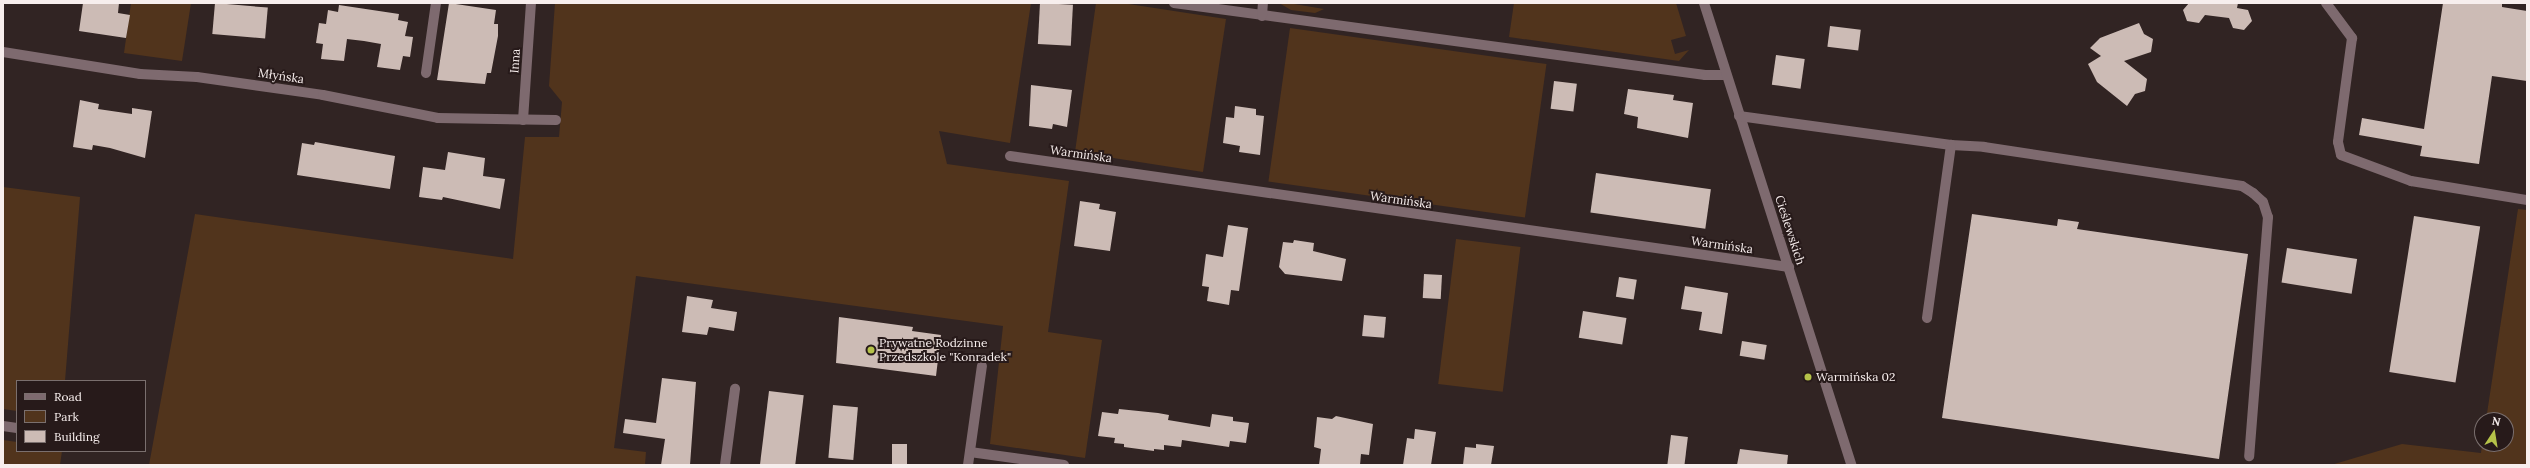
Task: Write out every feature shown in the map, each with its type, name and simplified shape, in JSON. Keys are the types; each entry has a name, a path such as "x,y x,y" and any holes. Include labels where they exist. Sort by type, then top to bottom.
{"street":[{"path":"426,74 436,3"},
{"name":"Inna","path":"523,120 531,3"},
{"path":"1174,3 1705,75 1726,75"},
{"path":"1262,16 1264,3"},
{"name":"Cieślewskich","path":"1704,3 1851,465"},
{"path":"2326,3 2352,38 2338,142 2340,155 2411,181 2527,200"},
{"name":"Młyńska","path":"3,52 140,74 197,76 323,95 438,118 556,120"},
{"path":"1739,116 1951,145 1984,147 2242,186 2264,202 2268,217 2249,456"},
{"path":"1927,318 1951,145"},
{"name":"Warmińska","path":"1010,156 1789,268"},
{"path":"968,465 982,366"},
{"path":"725,465 735,389"},
{"path":"3,426 16,428"},
{"path":"970,452 1064,465"}],"green space":[{"path":"131,3 191,3 182,61 124,53"},
{"path":"555,3 1031,3 1010,143 939,131 947,164 1069,181 1048,332 1102,340 1085,458 990,444 1003,326 636,276 614,448 646,452 645,465 149,465 195,214 513,259 525,137 559,137 562,102 549,86"},
{"path":"1096,3 1122,3 1226,19 1203,172 1075,152"},
{"path":"1279,3 1324,9 1315,13 1291,10"},
{"path":"1514,3 1676,3 1686,36 1671,40 1675,54 1689,50 1679,61 1509,37"},
{"path":"1290,28 1546,64 1525,218 1268,181"},
{"path":"3,187 80,197 65,380 16,380 16,411 3,409"},
{"path":"2518,209 2527,210 2527,465 2331,465 2402,444 2481,453 2514,452 2514,412 2487,412"},
{"path":"1456,239 1521,247 1503,392 1438,384"},
{"path":"3,440 16,442 16,452 62,452 60,465 3,465"}],"building":[{"path":"83,3 119,3 118,13 130,15 126,38 79,31"},
{"path":"215,3 268,8 265,39 212,34"},
{"path":"449,3 496,10 494,24 498,24 498,36 491,73 487,73 485,84 437,80"},
{"path":"1040,3 1073,5 1071,46 1038,44"},
{"path":"2189,3 2238,3 2237,8 2248,10 2252,21 2244,30 2233,28 2229,18 2205,15 2199,23 2187,21 2183,10"},
{"path":"2443,3 2502,3 2502,7 2527,11 2527,81 2492,76 2479,164 2420,156 2422,146 2359,135 2362,118 2424,129"},
{"path":"339,5 399,14 398,20 408,22 405,36 413,37 410,57 403,56 400,70 377,67 381,44 364,41 347,39 344,61 321,59 323,44 316,43 319,23 326,24 328,10 338,12"},
{"path":"2139,23 2144,34 2153,39 2151,52 2124,61 2147,79 2145,91 2135,94 2127,106 2097,82 2088,64 2101,56 2090,48 2100,38"},
{"path":"1830,26 1861,30 1858,51 1827,47"},
{"path":"1776,55 1805,59 1801,89 1772,85"},
{"path":"1554,81 1577,84 1573,112 1551,109"},
{"path":"1031,85 1072,90 1067,127 1053,124 1052,129 1029,126"},
{"path":"1628,89 1674,95 1673,100 1693,103 1688,138 1637,128 1638,117 1624,114"},
{"path":"80,100 99,104 98,109 132,114 132,108 152,111 145,158 110,148 93,145 92,150 73,147"},
{"path":"1235,106 1256,109 1256,115 1264,116 1260,155 1239,152 1240,146 1223,143 1226,117 1234,118"},
{"path":"315,142 395,156 390,189 297,175 302,143 314,145"},
{"path":"448,152 485,158 483,176 505,179 500,209 443,197 442,200 419,197 423,167 445,170"},
{"path":"1596,173 1711,189 1705,229 1590,213"},
{"path":"1080,201 1100,204 1099,209 1116,212 1110,251 1074,246"},
{"path":"1972,214 2057,226 2058,219 2079,222 2077,229 2248,254 2219,459 1942,418"},
{"path":"2414,216 2480,226 2455,383 2389,372"},
{"path":"1228,225 1248,228 1239,291 1231,290 1229,305 1207,301 1209,287 1202,286 1206,254 1223,257"},
{"path":"1294,240 1314,243 1313,251 1346,259 1342,281 1285,274 1279,267 1283,242 1293,243"},
{"path":"2287,248 2357,259 2352,294 2282,283"},
{"path":"1424,274 1442,275 1441,299 1423,298"},
{"path":"1619,277 1637,280 1634,300 1616,297"},
{"path":"1685,286 1728,293 1722,334 1699,330 1702,312 1681,309"},
{"path":"687,296 713,300 711,308 737,312 734,331 709,327 707,335 682,332"},
{"path":"1583,311 1626,318 1622,345 1579,338"},
{"path":"1364,315 1386,317 1384,338 1362,336"},
{"path":"839,317 913,327 912,331 941,335 936,376 836,363"},
{"path":"1742,341 1767,345 1764,360 1740,356"},
{"path":"662,378 696,382 690,465 661,465 665,439 623,433 625,419 656,423"},
{"path":"769,391 804,395 795,465 760,465"},
{"path":"833,405 858,407 853,460 828,458"},
{"path":"1119,409 1169,415 1168,420 1210,427 1212,414 1233,417 1233,421 1249,423 1246,443 1230,441 1229,447 1182,440 1181,447 1164,445 1164,450 1154,449 1154,451 1124,447 1124,444 1114,443 1115,438 1098,436 1102,412 1118,414"},
{"path":"1336,416 1373,424 1369,455 1361,454 1360,465 1319,465 1321,449 1314,447 1317,417 1332,419"},
{"path":"1415,429 1436,432 1431,465 1403,465 1407,438 1414,439"},
{"path":"1671,435 1688,437 1684,465 1667,465"},
{"path":"892,444 907,444 907,465 892,465"},
{"path":"1476,444 1494,446 1491,465 1463,465 1465,447 1476,448"},
{"path":"1740,449 1788,455 1787,465 1737,465"}],"place":[{"name":"Prywatne Rodzinne Przedszkole \"Konradek\"","path":"871,350"},
{"name":"Warmińska 02","path":"1808,377"}]}
